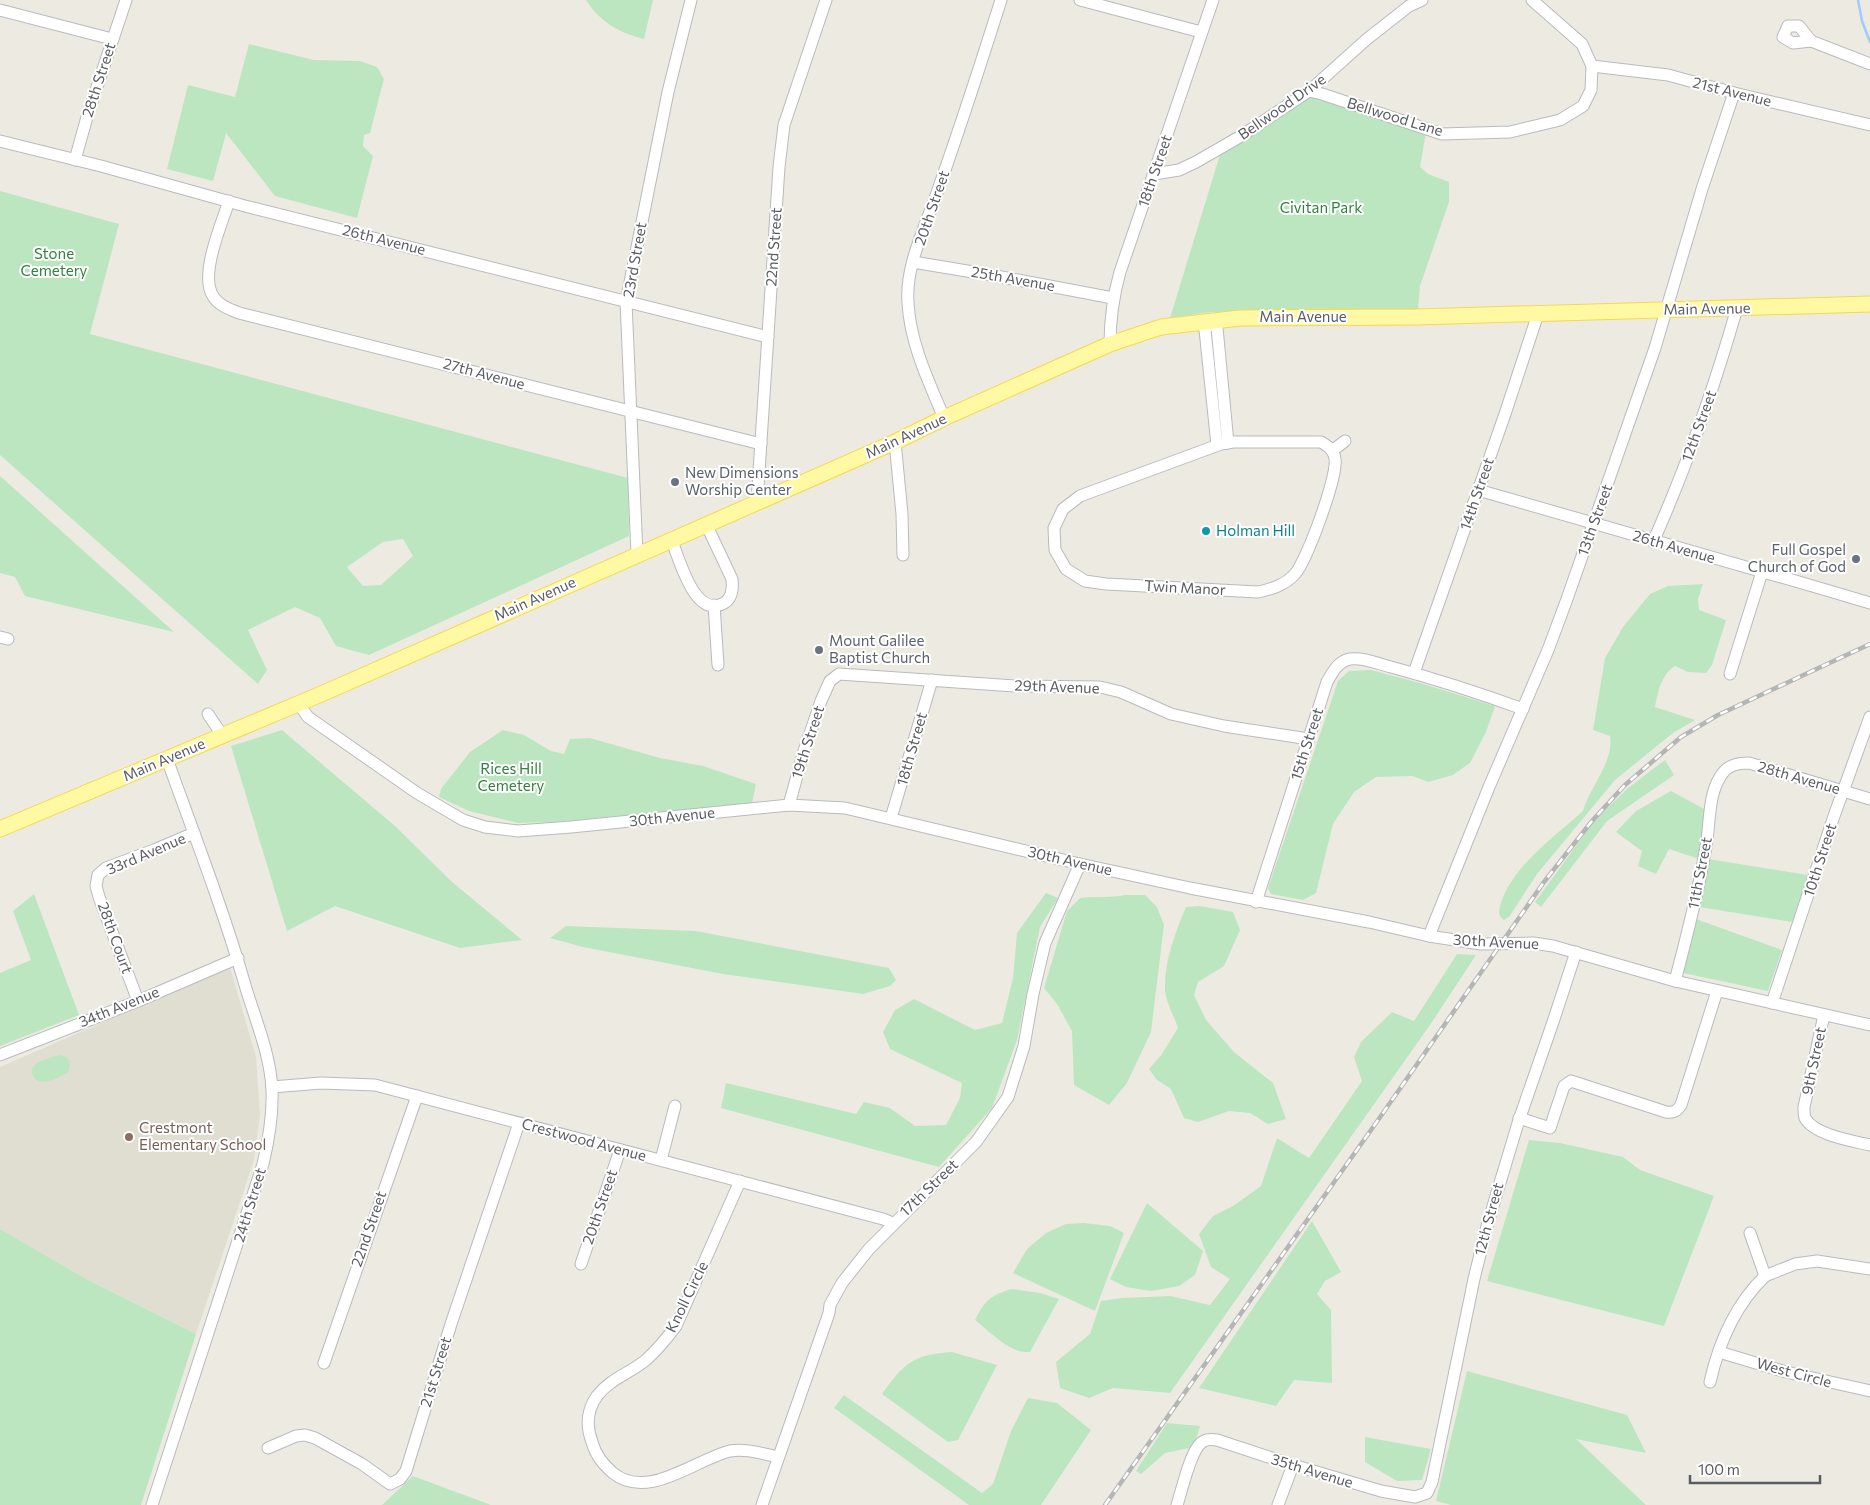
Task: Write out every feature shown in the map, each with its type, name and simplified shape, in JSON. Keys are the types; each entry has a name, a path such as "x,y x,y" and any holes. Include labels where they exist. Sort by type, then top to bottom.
{"main road":[{"name":"Main Avenue","path":"0,830 298,704 895,442 944,418 1110,344 1160,327 1240,318 1410,317 1870,304"}],"street":[{"name":"28th Street","path":"75,160 126,0"},
{"name":"23rd Street","path":"637,554 626,302 668,92 691,0"},
{"name":"22nd Street","path":"757,502 779,167 784,125 826,0"},
{"name":"20th Street","path":"944,418 918,354 912,333 907,301 913,262 1001,0"},
{"path":"1080,0 1105,3 1201,32"},
{"name":"18th Street","path":"1110,344 1110,318 1120,272 1213,0"},
{"name":"Bellwood Drive","path":"1154,174 1179,170 1241,136 1309,91 1368,39 1409,6 1422,0"},
{"name":"Bellwood Lane","path":"1309,91 1442,134 1510,132 1560,120 1584,106 1591,90 1592,66 1582,44 1532,0"},
{"path":"0,10 112,39"},
{"path":"1811,41 1870,64"},
{"name":"21st Avenue","path":"1592,66 1668,75 1734,93 1870,125"},
{"name":"13th Street","path":"1429,936 1548,650 1594,523 1655,348 1702,189 1734,93"},
{"name":"26th Avenue","path":"0,141 229,201 768,337"},
{"name":"27th Avenue","path":"229,201 210,263 209,284 212,295 219,303 238,312 761,444"},
{"name":"25th Avenue","path":"913,262 1113,298"},
{"name":"12th Street","path":"1654,542 1674,495 1710,395 1737,308"},
{"name":"14th Street","path":"1414,673 1538,314"},
{"path":"1212,320 1206,330 1222,444"},
{"path":"1332,451 1345,441"},
{"path":"895,442 902,514 903,555"},
{"name":"Twin Manor","path":"1321,442 1331,448 1335,459 1332,482 1306,556 1294,575 1277,588 1258,592 1106,584 1085,581 1066,569 1055,550 1054,528 1062,509 1080,496 1222,444 1321,442"},
{"name":"26th Avenue","path":"1478,490 1870,604"},
{"path":"671,539 693,592 700,600 708,604 719,605 726,602 733,588 728,571 706,524"},
{"path":"1730,674 1762,572"},
{"path":"714,605 718,665"},
{"name":"15th Street","path":"1256,902 1327,682 1332,672 1340,663 1350,659 1369,661 1414,673"},
{"name":"29th Avenue","path":"830,681 839,674 850,673 1015,686 1100,687 1121,692 1171,714 1224,726 1309,739"},
{"path":"1414,673 1523,709"},
{"name":"18th Street","path":"891,818 932,680"},
{"name":"19th Street","path":"789,804 815,718 830,681"},
{"name":"30th Avenue","path":"298,704 308,717 416,793 463,820 485,827 518,831 571,827 789,804 845,808 1080,864 1256,902 1369,922 1429,936 1481,944 1533,943 1553,946 1675,981 1772,1004 1870,1024"},
{"path":"208,714 222,735"},
{"name":"10th Street","path":"1772,1004 1843,791 1870,717"},
{"name":"24th Street","path":"152,1505 263,1164 270,1136 272,1087 265,1048 238,958 168,759"},
{"name":"28th Avenue","path":"1728,768 1738,763 1749,764 1870,799"},
{"name":"11th Street","path":"1675,981 1696,899 1714,794 1721,775 1728,768"},
{"name":"33rd Avenue","path":"98,875 106,868 194,833"},
{"name":"17th Street","path":"762,1505 835,1294 869,1248 976,1142 1008,1097 1024,1046 1033,994 1046,943 1080,864"},
{"name":"28th Court","path":"98,875 96,886 99,897 138,1001"},
{"name":"12th Street","path":"1427,1493 1432,1482 1480,1252 1519,1118 1576,952"},
{"name":"34th Avenue","path":"0,1055 138,1001 238,958"},
{"path":"1519,1118 1550,1128 1564,1086 1571,1081 1666,1112 1672,1113 1676,1111 1681,1105 1718,991"},
{"name":"9th Street","path":"1824,1015 1804,1107 1804,1117 1811,1126 1821,1132 1870,1145"},
{"name":"Crestwood Avenue","path":"272,1087 321,1083 375,1085 882,1218 893,1223"},
{"name":"22nd Street","path":"324,1363 417,1096"},
{"path":"661,1160 675,1106"},
{"name":"21st Street","path":"268,1448 296,1436 305,1435 315,1438 362,1464 390,1484 400,1480 406,1471 451,1324 519,1123"},
{"name":"20th Street","path":"581,1264 620,1150"},
{"name":"Knoll Circle","path":"740,1181 676,1326 664,1342 645,1360 609,1384 597,1396 588,1415 590,1437 594,1450 602,1464 619,1477 639,1484 660,1480 690,1466 731,1451 745,1450 778,1458"},
{"path":"1750,1233 1765,1276"},
{"path":"1710,1382 1719,1352 1735,1313 1745,1297 1765,1276 1795,1264 1817,1261 1870,1270"},
{"name":"West Circle","path":"1719,1352 1786,1372 1870,1391"},
{"name":"35th Avenue","path":"1177,1505 1190,1464 1200,1444 1208,1439 1217,1440 1293,1466 1381,1492 1414,1497 1427,1493"},
{"path":"1278,1505 1293,1466"}],"shaded area":[{"name":"Crestmont Elementary School","path":"230,967 256,1057 260,1114 254,1160 196,1334 88,1280 0,1229 0,1067"}],"green space":[{"path":"586,0 653,0 644,39 611,26 597,15"},
{"path":"249,44 314,60 360,61 377,67 384,79 370,133 364,135 363,146 373,156 357,218 275,196 226,133 213,181 167,169 188,85 235,97"},
{"name":"Civitan Park","path":"1308,95 1426,132 1420,167 1428,174 1449,182 1449,202 1420,286 1418,310 1211,312 1170,318 1222,148"},
{"name":"Stone Cemetery","path":"0,191 119,224 90,334 628,478 629,536 369,655 336,646 320,618 295,607 248,630 267,670 258,684 0,455","holes":["403,539 413,556 381,585 363,586 347,567 383,542"]},
{"path":"0,476 174,632 25,596 15,577 0,573"},
{"path":"1703,584 1698,599 1699,610 1726,620 1712,665 1706,673 1688,672 1675,666 1663,679 1655,707 1695,720 1673,733 1615,780 1537,874 1509,917 1504,920 1499,915 1501,903 1515,877 1536,853 1583,811 1605,765 1610,746 1610,736 1593,730 1605,658 1623,627 1650,594 1668,586"},
{"path":"1371,670 1495,706 1486,732 1470,763 1453,775 1428,782 1413,776 1376,777 1354,792 1333,824 1316,893 1303,900 1271,894 1268,888 1338,681 1349,671"},
{"path":"282,730 395,826 451,881 522,940 460,948 335,906 287,931 231,746"},
{"name":"Rices Hill Cemetery","path":"503,730 524,735 551,751 564,754 570,739 590,738 660,758 703,766 756,784 752,803 555,822 518,823 469,811 439,797 441,789 470,752"},
{"path":"1665,760 1674,775 1607,821 1541,907 1535,902 1595,820 1628,788"},
{"path":"1671,791 1706,810 1699,859 1669,849 1656,874 1638,866 1642,851 1616,832 1636,811"},
{"path":"1708,859 1808,875 1792,922 1699,907"},
{"path":"1046,893 1058,898 1040,927 1017,1040 992,1108 939,1167 721,1108 726,1083 856,1114 864,1102 890,1108 915,1126 946,1125 960,1098 962,1083 890,1049 883,1032 895,1010 914,999 975,1030 1002,1023 1013,978 1017,933"},
{"path":"34,894 79,1015 0,1046 0,973 31,960 13,911"},
{"path":"1145,895 1157,907 1164,925 1151,1032 1127,1083 1109,1105 1074,1085 1072,1031 1057,1004 1044,988 1067,911 1080,898"},
{"path":"1200,906 1233,912 1240,930 1224,966 1198,982 1194,995 1206,1020 1234,1052 1273,1083 1286,1119 1268,1124 1250,1113 1229,1111 1198,1122 1184,1118 1171,1089 1157,1080 1149,1069 1162,1054 1178,1028 1168,1004 1165,990 1166,969 1174,937 1186,907"},
{"path":"1696,919 1782,950 1768,991 1683,973"},
{"path":"566,926 696,931 889,968 896,980 890,986 863,994 723,974 583,947 550,938"},
{"path":"1457,954 1476,955 1430,1025 1170,1393 1113,1388 1089,1398 1060,1388 1056,1362 1090,1334 1101,1301 1170,1296 1210,1305 1230,1279 1211,1267 1199,1234 1213,1216 1233,1206 1261,1186 1277,1138 1309,1158 1362,1081 1354,1057 1361,1042 1392,1012 1414,1021"},
{"path":"60,1055 70,1061 69,1071 46,1082 41,1082 34,1077 32,1068 36,1064"},
{"path":"1529,1140 1560,1143 1623,1157 1640,1170 1714,1196 1664,1326 1487,1281"},
{"path":"1147,1203 1203,1251 1195,1275 1179,1286 1151,1291 1126,1287 1110,1279"},
{"path":"1312,1221 1341,1272 1325,1281 1317,1294 1331,1310 1332,1383 1294,1380 1276,1406 1199,1388"},
{"path":"1084,1223 1110,1226 1124,1233 1095,1311 1013,1273 1027,1249 1046,1233 1066,1224"},
{"path":"0,1229 88,1280 196,1334 141,1505 0,1505"},
{"path":"1012,1289 1040,1293 1059,1299 1030,1352 1022,1352 1008,1346 975,1320 989,1299"},
{"path":"952,1352 997,1365 958,1440 948,1442 882,1394 896,1375 911,1362 928,1355"},
{"path":"1467,1371 1627,1415 1646,1453 1576,1439 1646,1505 1451,1505 1436,1501"},
{"path":"844,1395 982,1493 993,1484 1011,1431 1028,1398 1057,1403 1091,1430 1041,1505 969,1505 834,1408"},
{"path":"1167,1423 1200,1426 1194,1447 1165,1453 1141,1474 1136,1471"},
{"path":"1365,1437 1431,1449 1422,1480 1397,1481 1365,1462"},
{"path":"413,1476 491,1505 382,1505"}],"waterway":[{"path":"1858,0 1862,21 1870,42"}],"railway":[{"path":"1105,1505 1544,882 1592,821 1625,785 1681,737 1718,715 1870,644"}],"place":[{"name":"New Dimensions Worship Center","path":"675,482"},
{"name":"Holman Hill","path":"1206,531"},
{"name":"Full Gospel Church of God","path":"1856,559"},
{"name":"Mount Galilee Baptist Church","path":"819,650"},
{"name":"Crestmont Elementary School","path":"129,1137"}]}
